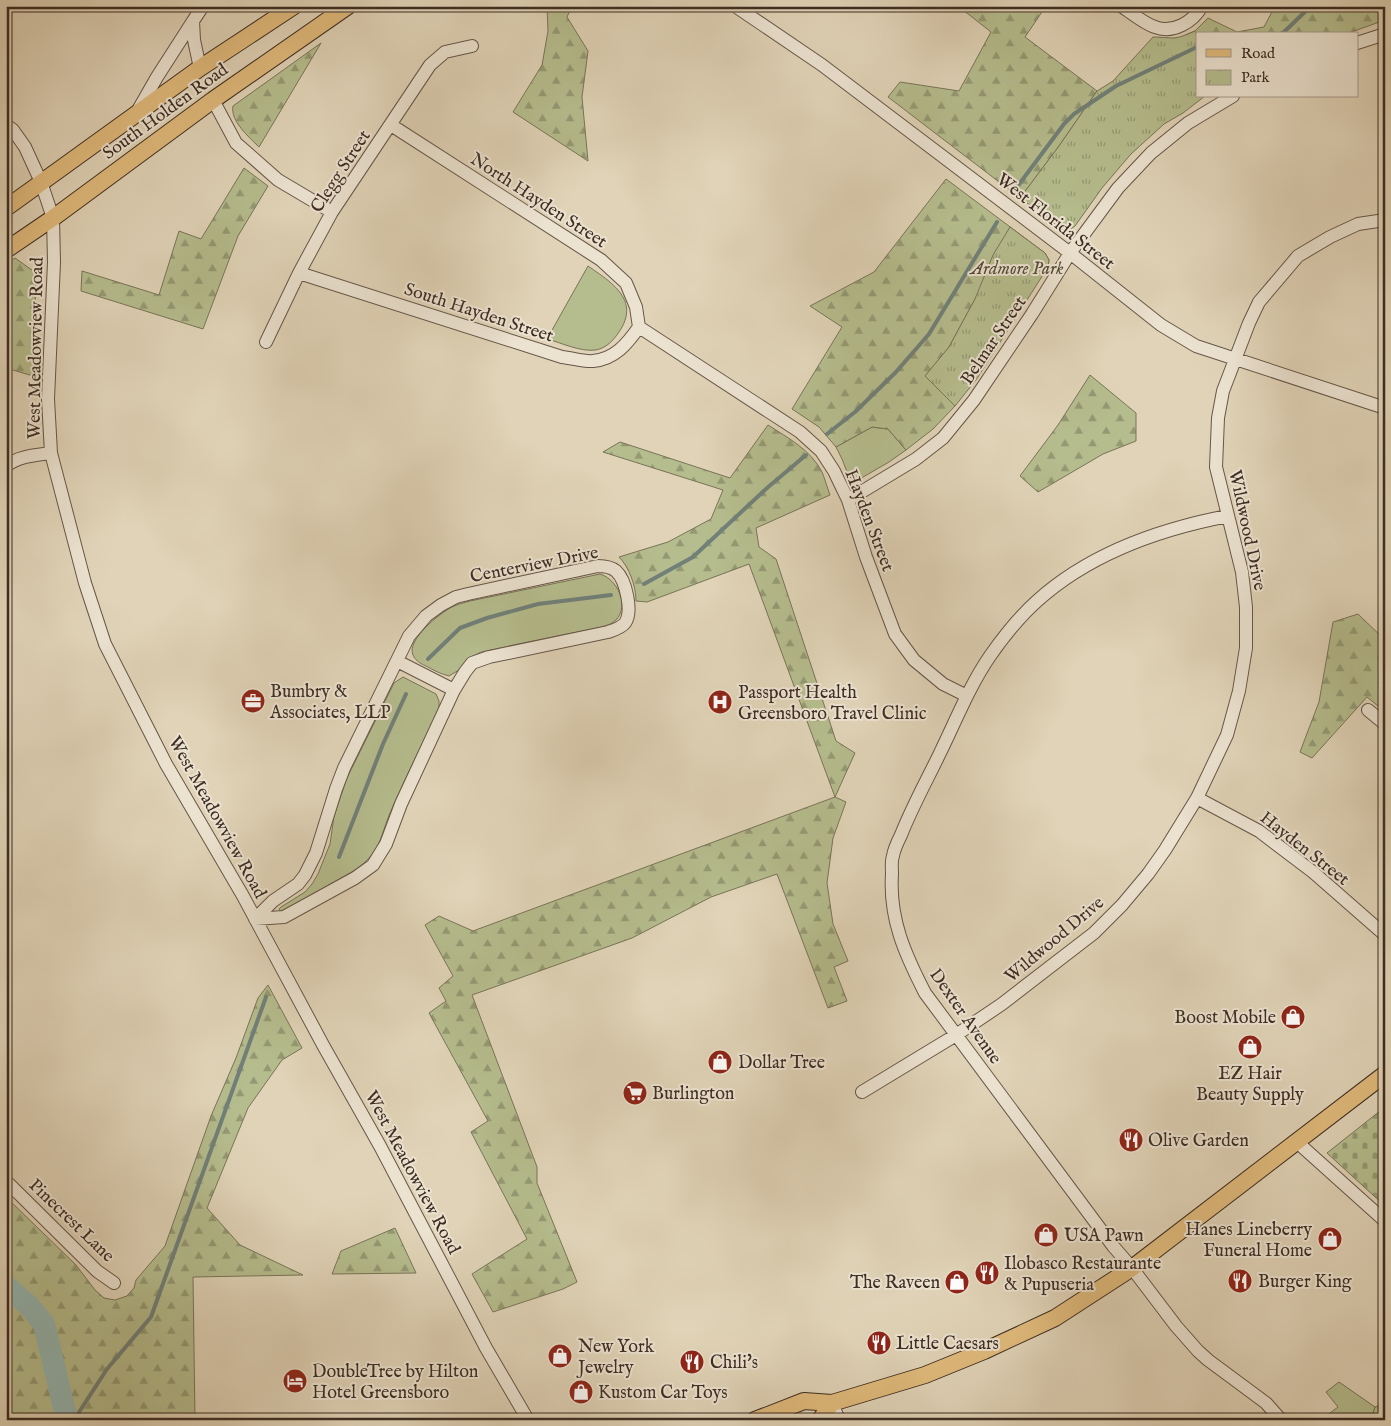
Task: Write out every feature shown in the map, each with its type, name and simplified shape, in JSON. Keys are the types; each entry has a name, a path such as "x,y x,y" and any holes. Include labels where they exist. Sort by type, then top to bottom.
{"main road":[{"name":"South Holden Road","path":"6,208 200,68 294,6"},
{"name":"South Holden Road","path":"6,250 53,218 213,100 348,6"},
{"path":"755,1420 804,1401 832,1403 925,1375 984,1351 1055,1318 1132,1268 1385,1074"},
{"path":"820,1420 832,1403"}],"street":[{"path":"136,114 157,77 203,6"},
{"name":"West Florida Street","path":"735,6 822,65 1070,253 1161,325 1196,346 1385,408"},
{"path":"1121,6 1150,25 1172,29 1187,22 1202,6"},
{"path":"193,21 194,40 200,68"},
{"path":"1358,43 1385,34"},
{"name":"Clegg Street","path":"266,342 299,273 332,212 392,125 430,65 445,52 472,46"},
{"name":"Belmar Street","path":"848,500 916,459 943,438 974,400 1032,314 1070,253 1118,188 1151,153 1188,123 1230,98"},
{"path":"213,100 236,143 278,180 332,212"},
{"name":"West Meadowview Road","path":"6,125 13,130 25,147 41,182 53,218 54,262 48,399 51,453 85,583 105,644 166,764 255,919 380,1146 486,1348 528,1420"},
{"name":"North Hayden Street","path":"392,125 601,260 626,283 636,307 639,327"},
{"name":"Wildwood Drive","path":"862,1092 956,1035 1002,1004 1094,933 1122,905 1148,874 1197,798 1227,735 1239,691 1246,648 1246,607 1242,572 1216,467 1218,418 1223,391 1259,302 1298,256 1330,236 1358,224 1385,220"},
{"name":"South Hayden Street","path":"299,273 562,357 593,361 614,355 627,344 639,327"},
{"name":"Hayden Street","path":"639,327 800,432 821,451 834,471 848,500 866,558 895,634 914,660 943,684 967,696"},
{"path":"6,466 25,456 51,453"},
{"name":"Dexter Avenue","path":"1228,516 1201,521 1152,536 1098,559 1071,575 1037,601 1009,630 989,657 967,696 905,826 893,856 891,889 895,920 905,953 924,993 1113,1246 1176,1326 1208,1360 1266,1403 1281,1420"},
{"name":"Centerview Drive","path":"598,566 611,568 617,572 622,578 630,605 624,625 608,632 489,657 472,663 454,690 401,804 386,844 373,865 355,878 284,917 255,919 272,901 298,884 305,875 316,852 336,788 409,636 417,625 456,597 598,566"},
{"path":"397,661 454,690"},
{"path":"1368,710 1385,724"},
{"name":"Hayden Street","path":"1197,798 1259,831 1313,872 1385,935"},
{"path":"1297,1142 1385,1221"},
{"name":"Pinecrest Lane","path":"6,1181 97,1271 114,1283"},
{"path":"832,1403 839,1420"}],"green space":[{"path":"547,6 572,6 567,17 588,51 582,97 588,161 513,112 542,65 548,31"},
{"path":"958,6 1046,6 1025,37 1097,91 1020,198 888,97 900,82 959,91 991,32"},
{"path":"1275,6 1385,6 1385,20 1352,32 1237,32 1264,27"},
{"path":"1208,18 1237,32 1196,32 1196,65 1185,35 1195,31"},
{"name":"Ardmore Park","path":"1195,31 1196,34 1196,98 1202,98 1183,113 1164,124 1131,154 1102,188 1075,226 1069,230 1063,230 1020,198 1097,91 1113,81 1153,37 1174,38"},
{"path":"321,43 259,147 237,123 234,117 233,106"},
{"path":"244,168 268,186 238,236 203,329 81,291 82,271 159,295 179,231 201,239"},
{"path":"946,179 1045,253 1049,260 1048,267 975,299 949,347 926,375 955,406 933,429 906,450 888,429 872,427 836,447 819,427 792,409 842,327 810,306 874,272"},
{"name":"Ardmore Park","path":"1010,227 1045,253 1049,260 1048,267 976,380 955,406 925,376 949,347 975,299 993,255"},
{"path":"15,258 36,273 33,376 6,368 6,264"},
{"path":"588,266 614,285 625,301 627,310 625,321 617,335 606,346 596,350 577,348 547,339"},
{"path":"1090,375 1136,413 1136,441 1103,454 1038,492 1020,476 1058,425"},
{"path":"768,425 812,457 822,472 830,495 756,528 759,547 776,559 836,741 855,753 835,797 749,564 647,602 636,601 631,577 619,557 668,542 711,519 723,490 603,452 620,442 730,478"},
{"path":"872,427 888,429 906,450 858,480 849,477 836,447"},
{"path":"600,574 612,581 622,600 620,614 616,620 609,624 481,652 471,657 459,670 449,676 421,664 413,655 414,642 419,635 433,621 454,606"},
{"path":"1358,614 1385,640 1385,699 1378,706 1367,697 1312,758 1300,752 1319,702 1333,622"},
{"path":"403,677 436,694 439,701 439,709 398,794 376,848 372,855 357,869 281,912 279,909 305,892 318,874 330,844 334,816 347,778 394,683"},
{"path":"835,797 846,802 833,838 827,883 833,924 848,961 834,967 847,1001 828,1008 777,874 711,897 632,938 472,995 537,1167 537,1183 577,1282 563,1289 493,1312 472,1274 527,1239 471,1132 488,1121 429,1013 446,1001 439,988 453,976 425,925 439,916 473,931"},
{"path":"268,985 302,1048 282,1060 248,1108 207,1208 240,1245 303,1275 193,1277 195,1420 20,1420 6,1413 6,1197 76,1265 95,1290 104,1298 115,1300 127,1296 134,1288 136,1280 165,1246 211,1116 236,1058 258,998"},
{"path":"1385,1107 1385,1206 1327,1153"},
{"path":"395,1228 416,1273 332,1274 341,1251"},
{"path":"1339,1382 1375,1407 1371,1420 1321,1420 1338,1407 1326,1392"},
{"path":"1385,1403 1385,1420 1371,1420 1375,1407"}],"waterway":[{"path":"1284,32 1311,6"},
{"path":"1017,187 1064,124 1074,114 1116,86 1196,47"},
{"path":"827,434 855,412 896,372 929,334 997,222"},
{"path":"644,584 693,557 767,488 806,455"},
{"path":"428,659 460,628 487,618 538,604 611,595"},
{"path":"339,857 383,744 406,694"},
{"path":"74,1420 107,1369 151,1317 266,997"},
{"path":"6,1286 29,1306 44,1324 67,1420"}],"place":[{"name":"Bumbry & Associates, LLP","path":"253,701"},
{"name":"Passport Health Greensboro Travel Clinic","path":"720,702"},
{"name":"Boost Mobile","path":"1293,1017"},
{"name":"EZ Hair Beauty Supply","path":"1250,1047"},
{"name":"Dollar Tree","path":"720,1062"},
{"name":"Burlington","path":"635,1093"},
{"name":"Olive Garden","path":"1131,1140"},
{"name":"USA Pawn","path":"1046,1235"},
{"name":"Hanes Lineberry Funeral Home","path":"1330,1239"},
{"name":"Ilobasco Restaurante & Pupuseria","path":"987,1273"},
{"name":"Burger King","path":"1240,1281"},
{"name":"The Raveen","path":"957,1282"},
{"name":"Little Caesars","path":"879,1343"},
{"name":"New York Jewelry","path":"560,1356"},
{"name":"Chili's","path":"692,1362"},
{"name":"DoubleTree by Hilton Hotel Greensboro","path":"295,1381"},
{"name":"Kustom Car Toys","path":"581,1392"}]}
